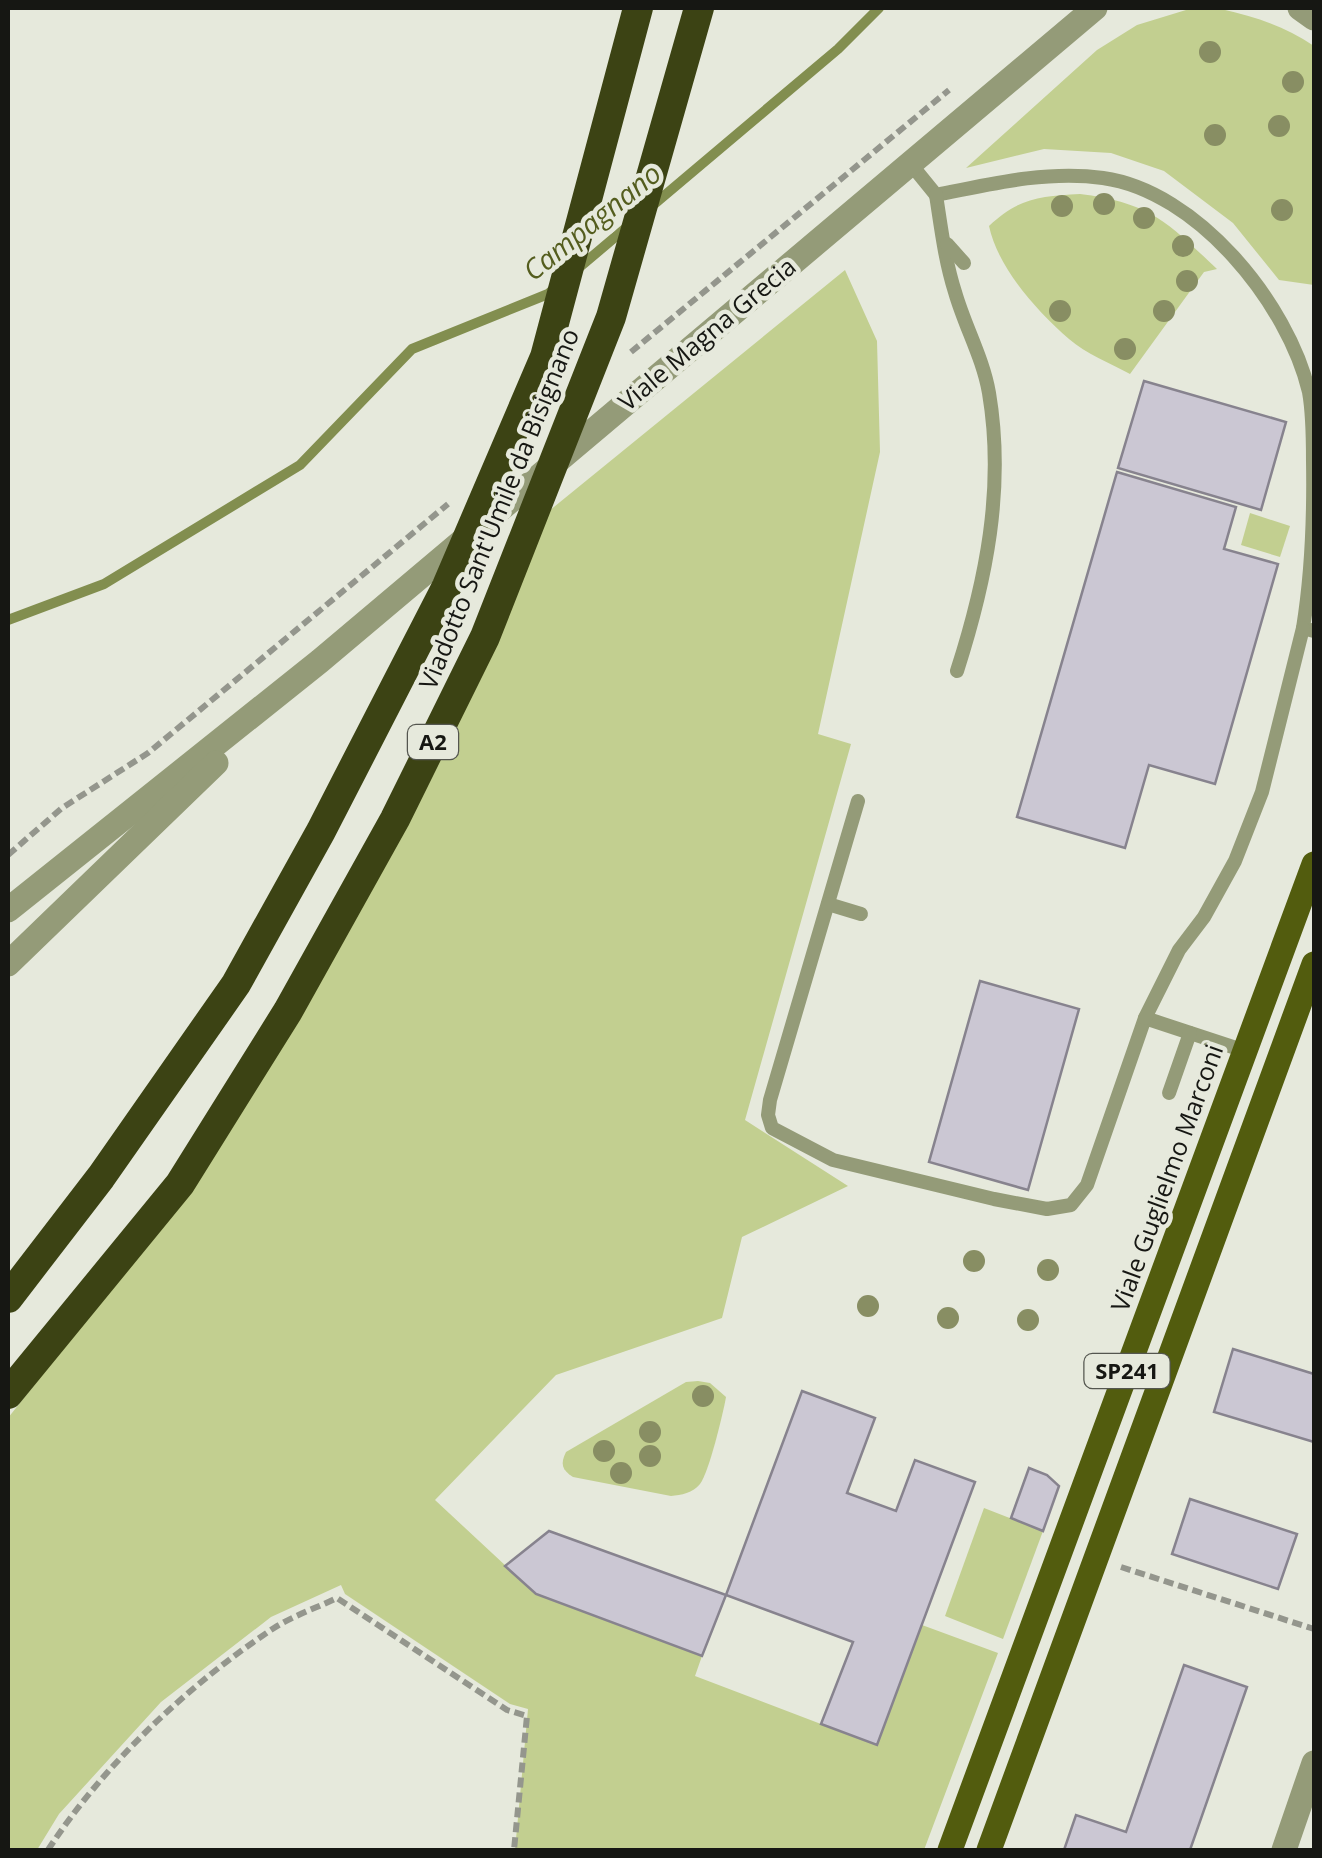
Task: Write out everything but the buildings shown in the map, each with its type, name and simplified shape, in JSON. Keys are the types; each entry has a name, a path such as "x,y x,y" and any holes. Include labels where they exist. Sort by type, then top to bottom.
{"highway":[{"name":"Viadotto Sant'Umile da Bisignano","path":"8,1298 102,1177 236,984 322,831 448,586 545,357 638,8"},
{"name":"Viadotto Sant'Umile da Bisignano","path":"8,1394 180,1184 288,1011 396,819 485,637 611,316 699,8"}],"main road":[{"path":"1304,892 1314,842"},
{"name":"Viale Guglielmo Marconi","path":"950,1850 1314,864"},
{"path":"988,1850 1314,964"}],"street":[{"name":"Viale Magna Grecia","path":"8,910 320,662 1095,8"},
{"path":"1300,8 1314,18"},
{"name":"Viale Magna Grecia","path":"8,964 320,662"},
{"path":"1284,1850 1314,1763"}],"lane":[{"path":"910,164 936,195 955,292 988,392 996,487 976,610 956,671"},
{"path":"858,801 768,1115 772,1128 834,1160 1029,1206 1047,1209 1071,1205 1086,1185 1145,1018 1179,950 1204,916 1235,860 1262,792 1309,630 1310,397 1301,364 1273,311 1232,255 1200,224 1164,198 1102,178 1043,177 936,195"},
{"path":"943,239 964,263"},
{"path":"828,904 861,914"},
{"path":"1145,1018 1246,1052"},
{"path":"1169,1093 1190,1033"}],"path":[{"path":"1116,1566 1314,1630"},
{"path":"52,1848 66,1822 167,1710 276,1627 337,1598 507,1710 527,1716 514,1850"}],"green space":[{"path":"1221,9 1269,23 1314,46 1314,285 1279,280 1233,223 1164,171 1111,153 1044,149 966,168 1097,50 1137,25 1186,10"},
{"path":"1080,194 1124,203 1156,217 1217,269 1204,272 1130,374 1090,354 1044,315 1010,273 989,226 1010,209 1031,200"},
{"path":"845,270 877,341 880,452 818,734 851,744 745,1120 848,1186 742,1237 722,1318 556,1375 435,1500 536,1594 702,1656 695,1676 876,1745 922,1625 998,1653 924,1850 515,1850 528,1709 510,1704 345,1594 341,1585 271,1617 161,1702 59,1814 37,1850 8,1850 8,1418 191,1187 549,511"},
{"path":"1250,513 1290,526 1280,557 1241,545"},
{"path":"686,1382 710,1383 726,1397 707,1468 694,1490 671,1496 573,1477 564,1469 566,1452"},
{"path":"984,1508 1043,1531 1003,1639 945,1616"}],"waterway":[{"name":"Campagnano","path":"652,206 838,49 879,8"},
{"name":"Campagnano","path":"575,271 627,227"},
{"name":"Campagnano","path":"8,620 104,584 300,465 412,349 555,288"}]}
